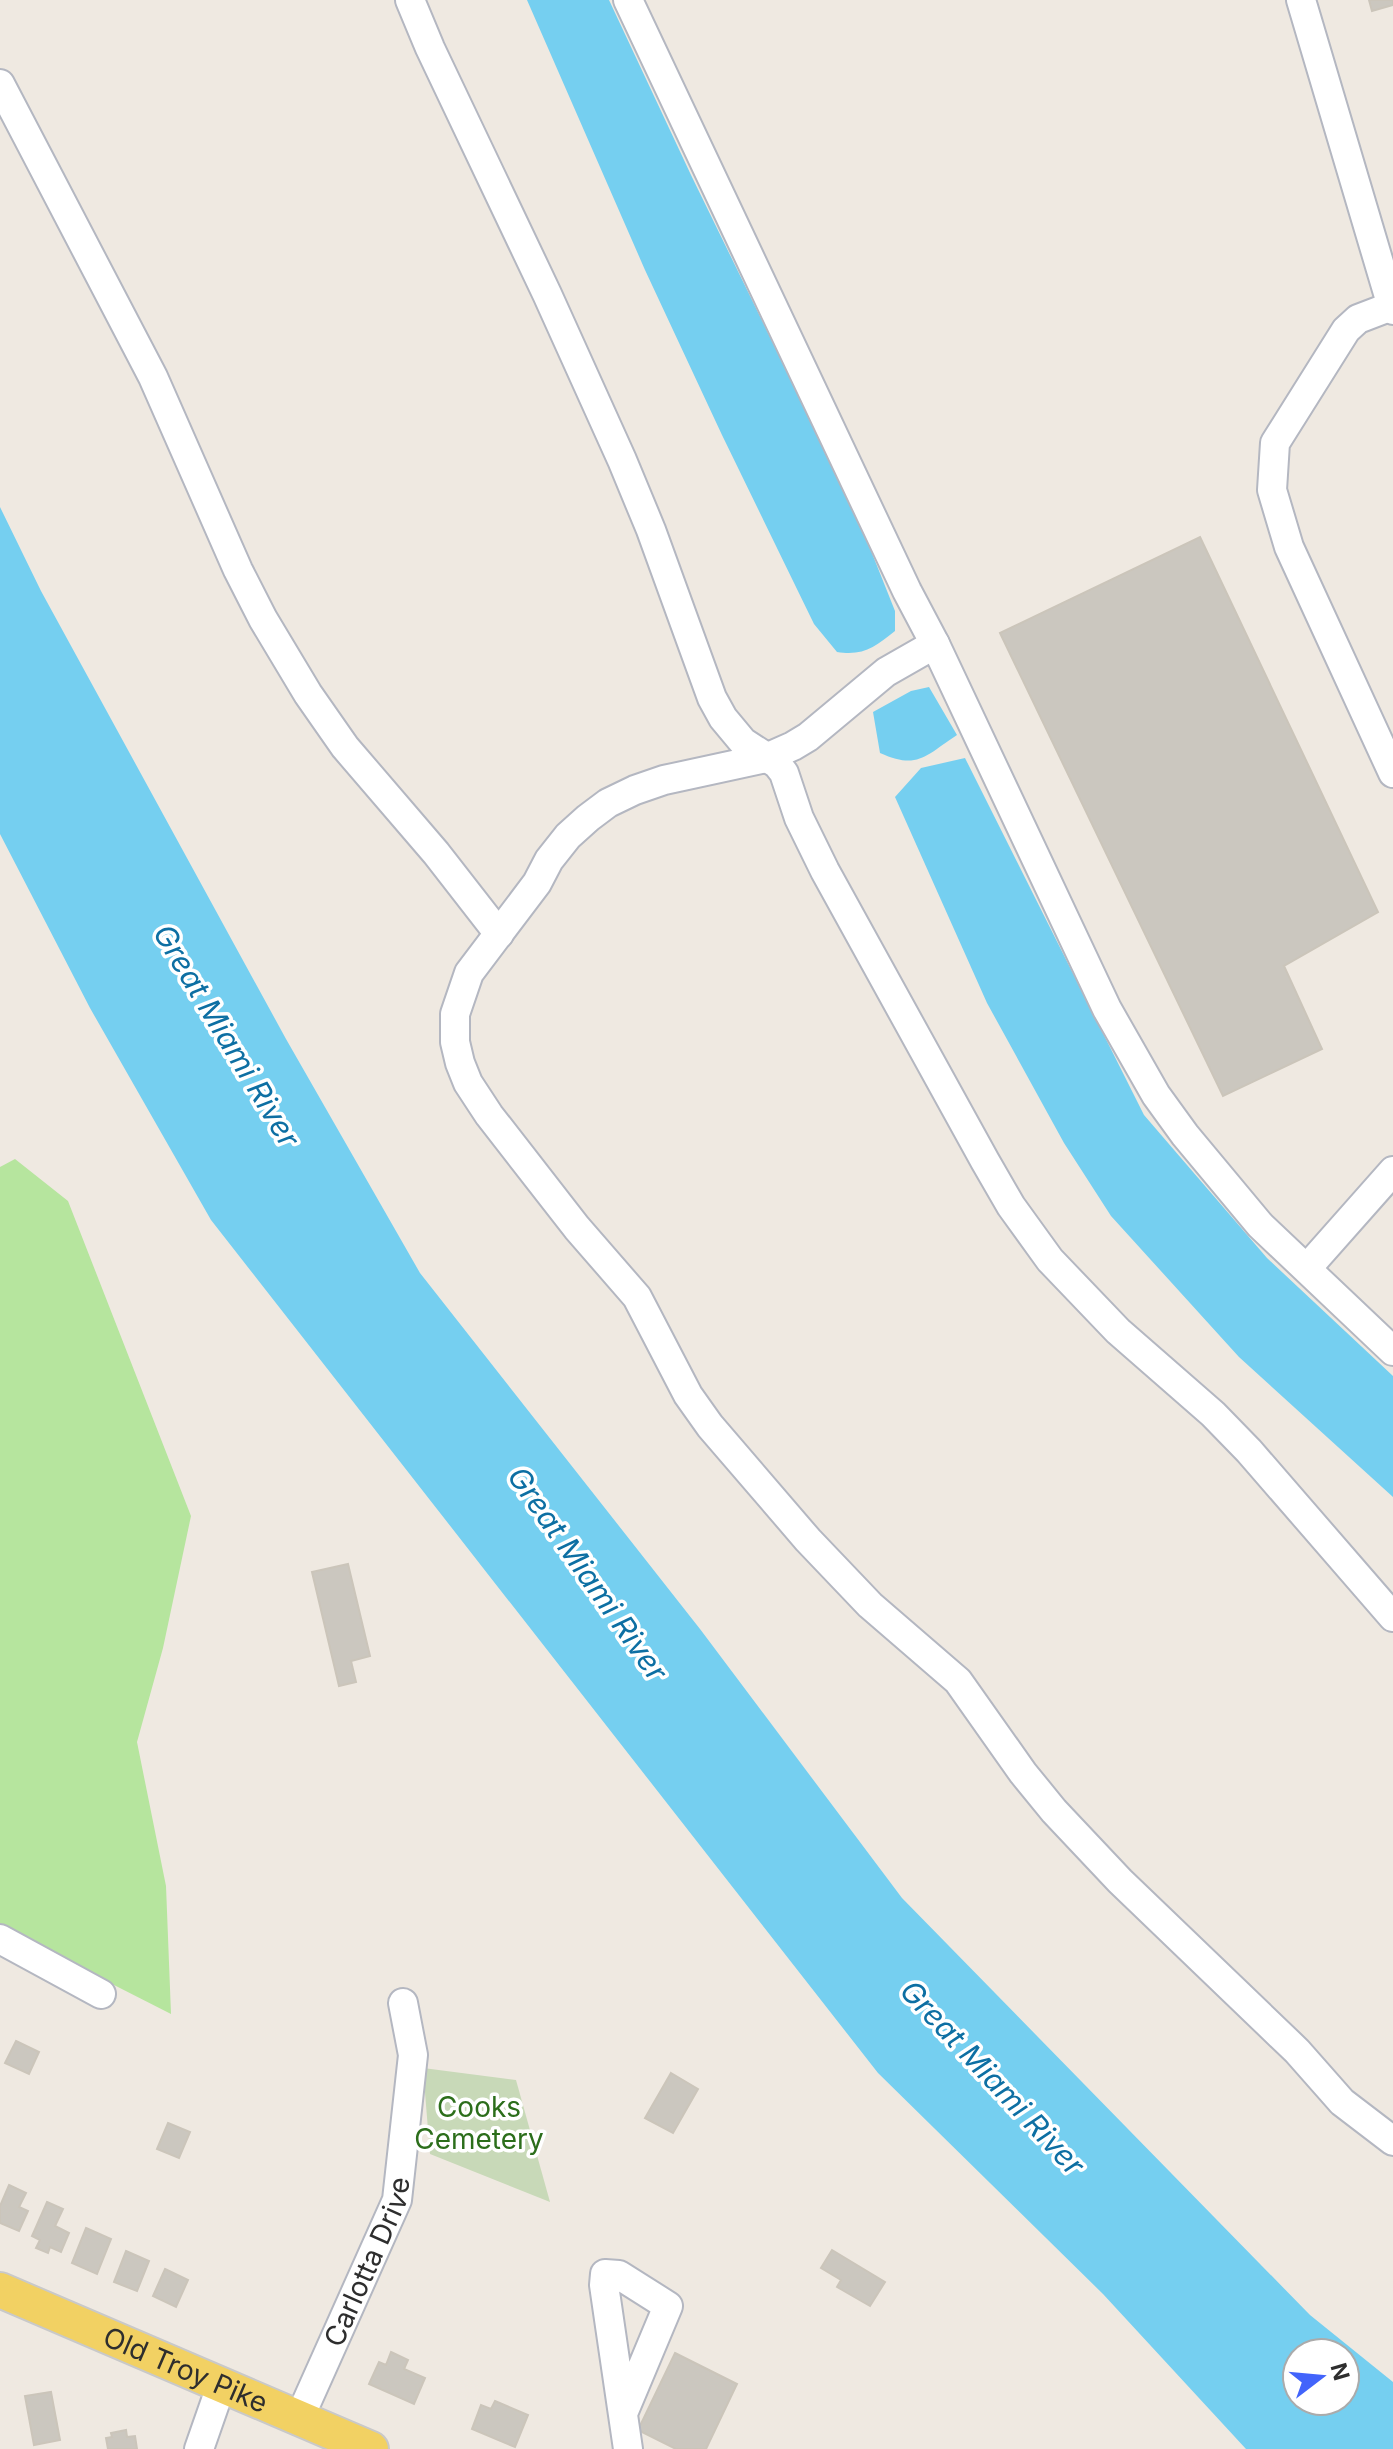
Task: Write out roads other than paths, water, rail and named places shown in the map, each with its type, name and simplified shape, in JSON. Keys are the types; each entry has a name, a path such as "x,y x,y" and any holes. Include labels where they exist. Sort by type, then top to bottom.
{"main road":[{"name":"Old Troy Pike","path":"0,2290 371,2449"}],"street":[{"path":"410,0 622,460 712,698 723,718 743,742 784,773 799,818 825,871 1011,1206 1050,1260 1118,1331 1213,1414 1249,1451 1393,1617"},
{"path":"628,0 1103,1002 1134,1060 1185,1135 1260,1225 1308,1267 1393,1351"},
{"path":"1301,0 1380,218 1392,308 1358,319 1346,330 1275,443 1272,490 1289,547 1393,773"},
{"path":"0,84 153,377 238,570 271,632 308,694 345,747 436,853 499,934"},
{"path":"935,644 886,672 808,737 766,758 664,780 608,803 568,836 549,860 537,883 469,973 455,1014 455,1042 468,1083 530,1170 637,1297 688,1395 710,1426 808,1540 870,1605 958,1681 1023,1773 1101,1861 1297,2051 1342,2102 1393,2141"},
{"path":"1308,1267 1393,1171"},
{"path":"0,1939 101,1994"},
{"name":"Carlotta Drive","path":"299,2419 397,2200 413,2055 403,2003"},
{"path":"199,2449 221,2386"},
{"path":"624,2411 628,2449"}],"water":[{"path":"527,0 609,0 856,513 895,611 895,631 875,646 855,653 837,652 814,624 645,270"},
{"name":"Great Miami River","path":"0,507 41,591 286,1039 420,1273 700,1629 902,1898 1310,2315 1337,2337 1281,2337 1281,2417 1361,2417 1361,2356 1393,2382 1393,2449 1246,2449 1103,2294 878,2073 211,1220 90,1008 0,834"},
{"path":"929,687 957,735 929,754 913,760 880,753 873,712 911,691"},
{"path":"965,758 1144,1115 1267,1258 1393,1376 1393,1497 1239,1357 1111,1216 1064,1143 987,1003 895,797 921,768"}],"park label":[{"name":"Cooks Cemetery","path":"479,2123"}]}
